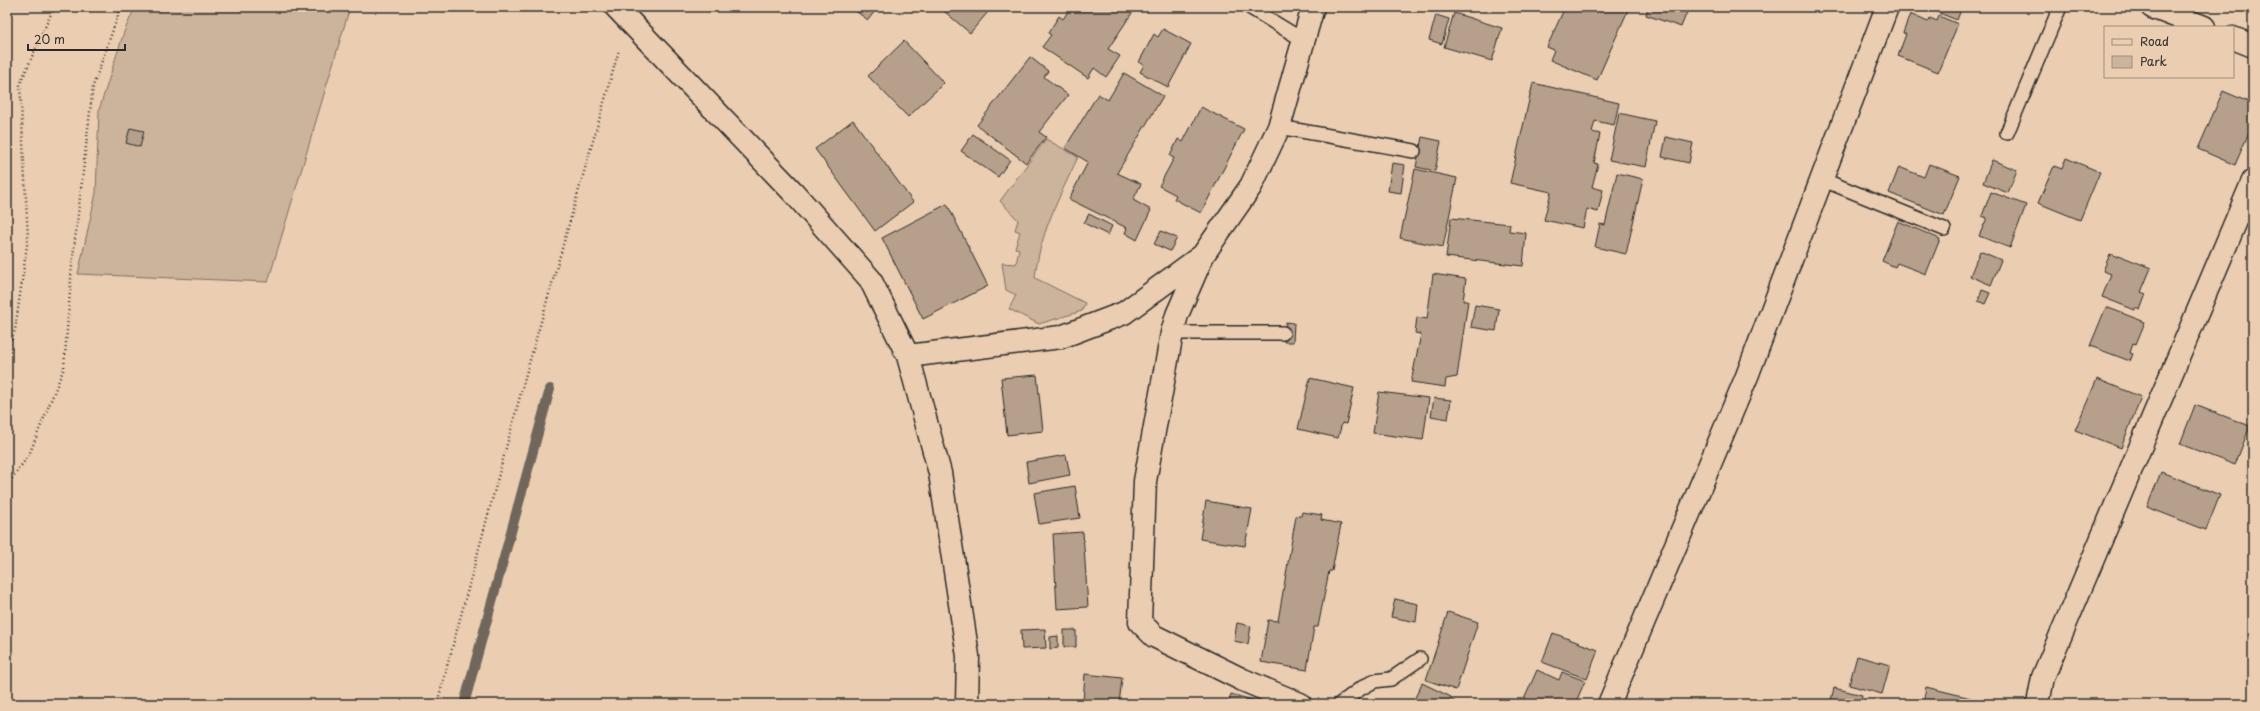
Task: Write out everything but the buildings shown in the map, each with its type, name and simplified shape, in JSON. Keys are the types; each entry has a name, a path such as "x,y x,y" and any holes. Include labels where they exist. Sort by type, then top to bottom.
{"street":[{"path":"616,7 794,193 870,279 908,356 940,473 968,656 967,704"},
{"path":"1300,704 1243,680 1154,636 1140,622 1145,481 1172,333 1177,315 1203,255 1251,186 1279,127 1313,7"},
{"path":"1609,704 1747,376 1887,7"},
{"path":"2152,7 2201,26"},
{"path":"2234,38 2253,46"},
{"path":"2038,704 2043,677 2253,181"},
{"path":"908,356 1061,337 1124,312 1203,255"}],"lane":[{"path":"1249,7 1303,40"},
{"path":"2008,133 2060,7"},
{"path":"1279,127 1414,151"},
{"path":"1821,179 1944,229"},
{"path":"1172,333 1283,333"},
{"path":"1340,704 1360,689 1374,681 1391,679 1420,659"}],"path":[{"path":"7,351 15,330 28,238 20,84 54,7"},
{"path":"7,485 29,455 64,368 72,266 93,86 121,7"},
{"path":"437,704 526,374 616,56 632,22"}],"green space":[{"path":"135,7 350,7 268,282 78,274 96,193 99,110 124,32"},
{"path":"1046,139 1078,157 1051,216 1041,246 1035,278 1085,303 1082,311 1039,324 1009,309 1016,295 1006,290 1002,263 1016,264 1019,249 1015,248 1020,232 1015,230 1018,220 1000,201"}],"waterway":[{"path":"464,704 550,389"}]}
